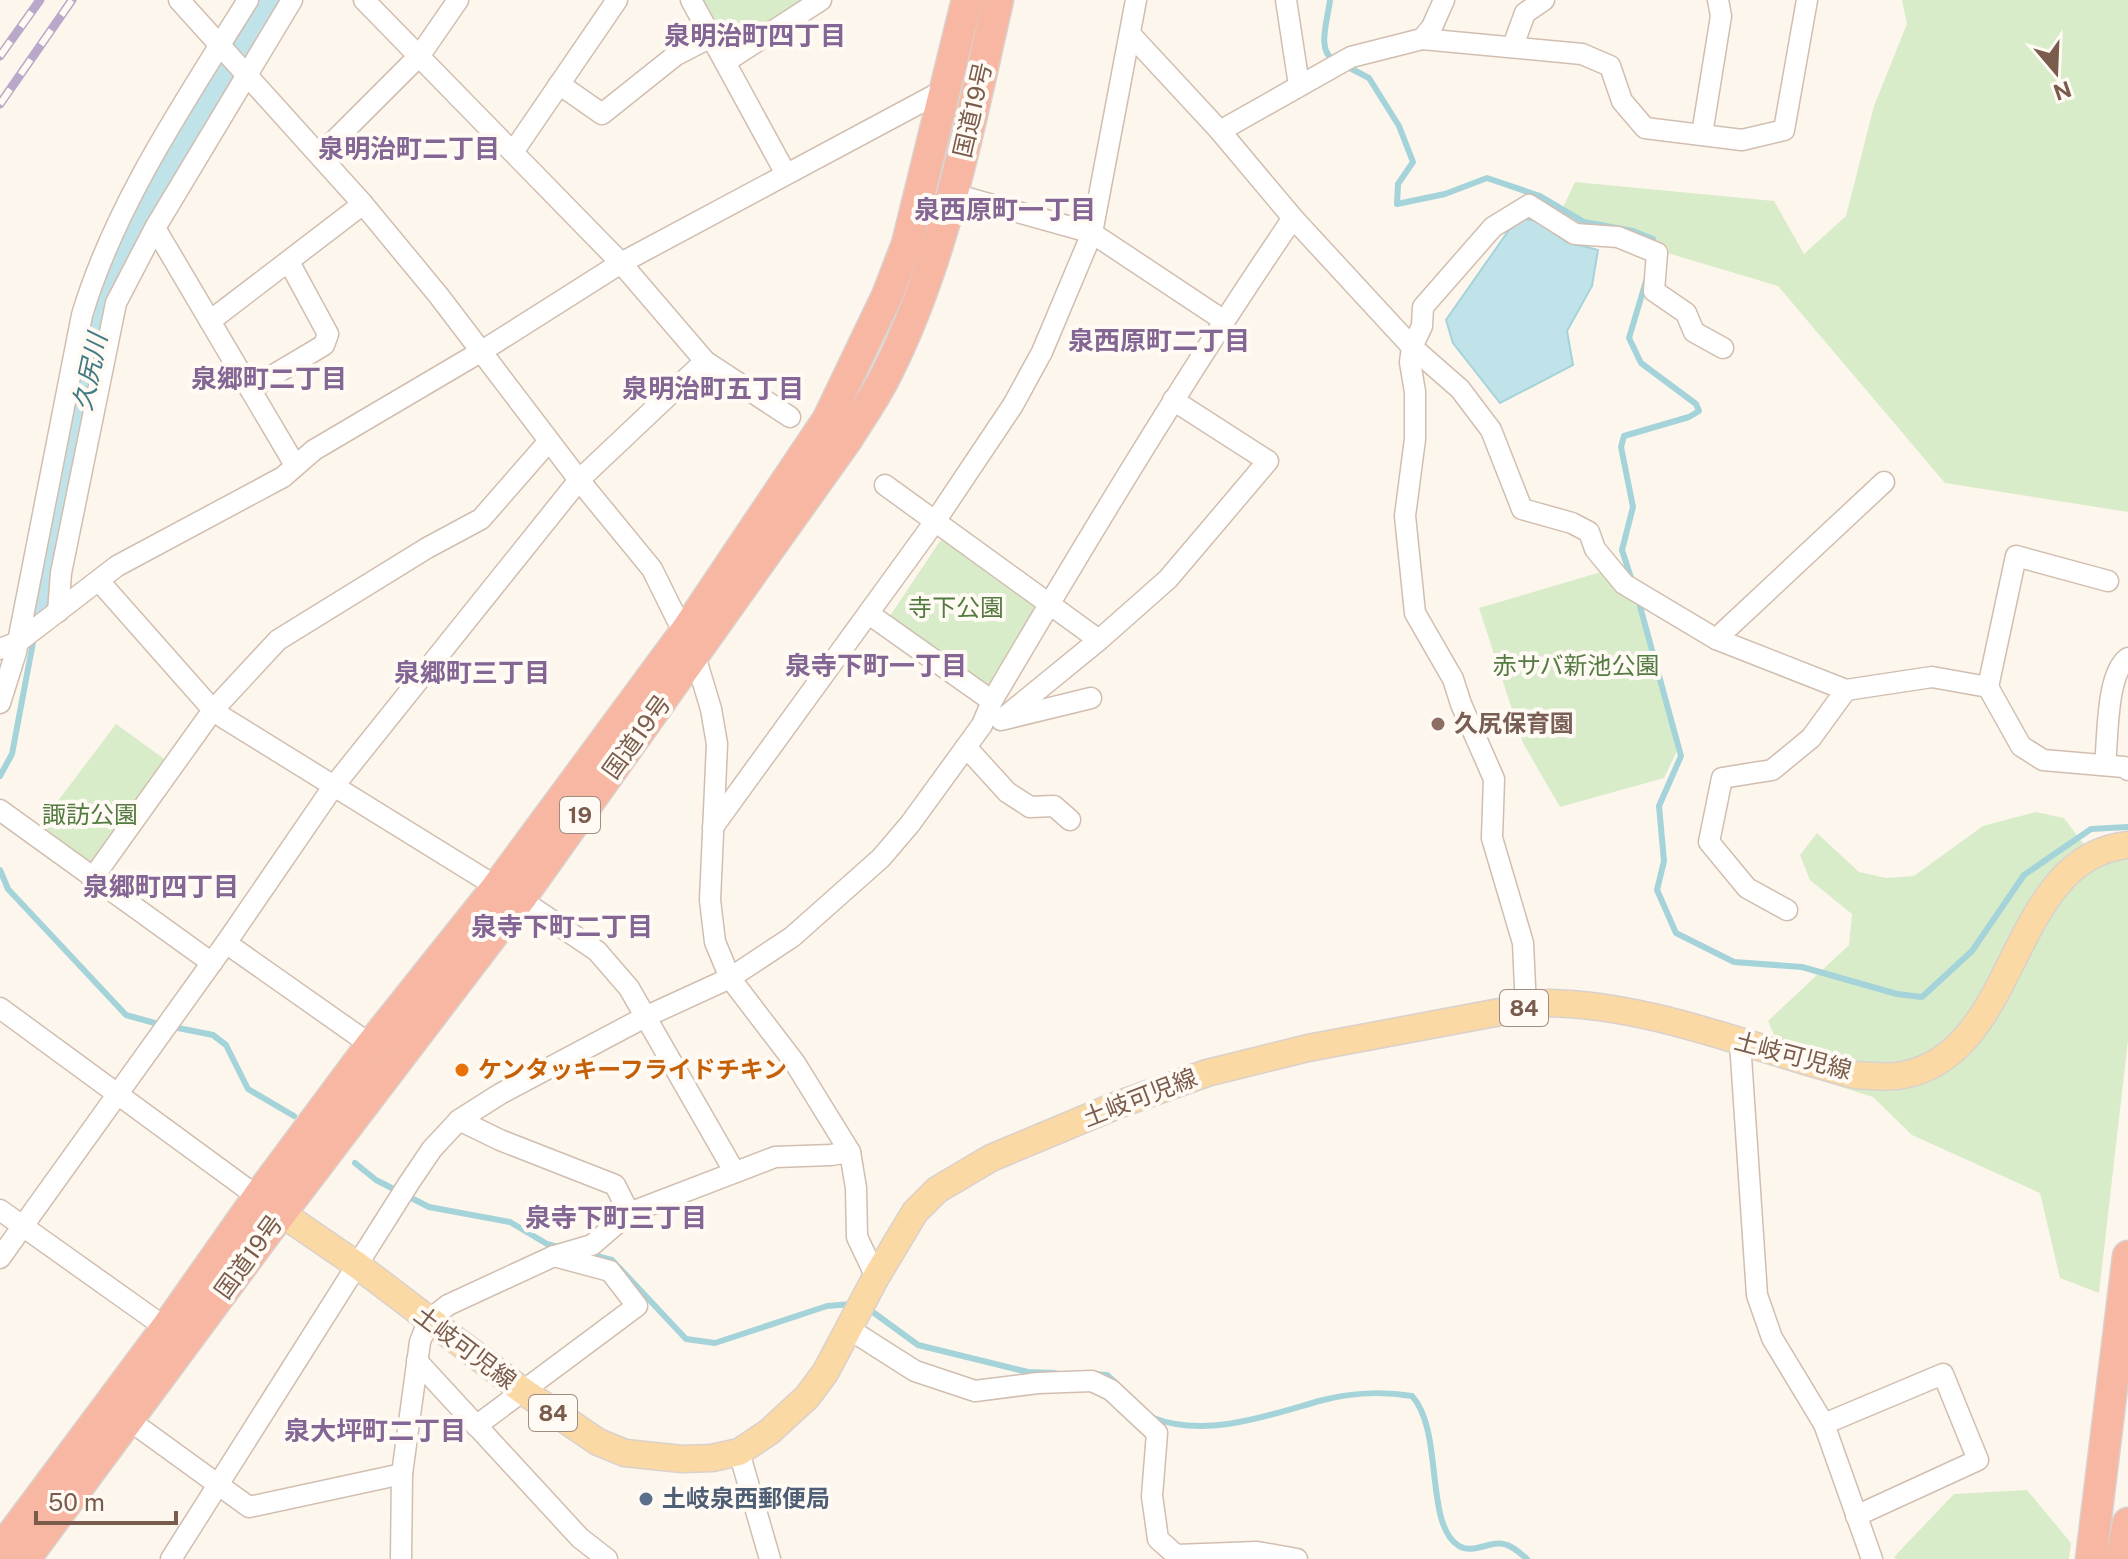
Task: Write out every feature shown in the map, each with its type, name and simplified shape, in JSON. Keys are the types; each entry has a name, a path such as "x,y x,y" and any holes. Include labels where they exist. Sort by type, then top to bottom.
{"highway":[{"name":"国道19号","path":"690,644 828,419 887,296 907,244 967,0"},
{"name":"国道19号","path":"0,1551 166,1328 269,1205 508,893 690,644 834,459 886,375 915,306 954,194 998,0"},
{"name":"国道19号","path":"25,1559 129,1420 371,1045 508,893"},
{"path":"2092,1559 2128,1256"},
{"path":"2092,1559 2128,1379"},
{"path":"2122,1559 2128,1523"},
{"path":"2122,1559 2128,1540"}],"main road":[{"name":"土岐可児線","path":"269,1205 357,1265 523,1391 598,1442 625,1453 682,1459 712,1458 739,1452 769,1432 807,1397 825,1373 915,1212 937,1190 1016,1146 1192,1078 1272,1055 1548,1003 1626,1010 1855,1075 1904,1075 1942,1060 1956,1049 1975,1025 2053,890 2070,871 2095,855 2128,845"}],"street":[{"path":"179,0 363,204 652,569 690,644 711,709 717,744 710,900 715,942 730,978 795,1063 850,1152 856,1188 857,1237 872,1285"},
{"path":"58,612 61,573 116,303 155,228 233,60 248,0"},
{"path":"0,703 9,680 9,645 89,289 131,195 233,60 292,0"},
{"path":"364,0 621,263 705,361 790,417"},
{"path":"321,154 420,55 458,0"},
{"path":"513,152 617,0"},
{"path":"691,0 786,174"},
{"path":"725,62 821,0"},
{"path":"713,827 936,520 1013,405 1042,352 1092,233 1136,0"},
{"path":"1286,0 1299,85"},
{"path":"1422,39 1432,27 1444,0"},
{"path":"1513,46 1525,13 1544,0"},
{"path":"1702,134 1721,16 1718,0"},
{"path":"1220,131 1351,57 1422,39 1582,54 1610,66 1622,101 1645,128 1742,140 1784,130 1807,0"},
{"path":"1131,35 1412,347 1460,389 1491,430 1522,509 1572,523 1589,532 1595,549 1624,584 1716,639 1846,690 1932,677 1988,687"},
{"path":"559,84 602,114 676,55 711,37"},
{"path":"9,645 117,566 283,477 314,450 482,351 621,263 946,89"},
{"path":"954,194 1092,233 1223,320"},
{"path":"210,321 363,204"},
{"path":"1526,1008 1523,943 1492,838 1494,779 1453,679 1415,613 1405,516 1415,439 1415,392 1410,362 1412,347 1422,326 1423,307 1493,227 1529,205 1575,234 1618,237 1651,249 1654,291 1686,313 1694,332 1723,348"},
{"path":"171,1559 409,1183 432,1149 459,1120 500,1094 645,1017 730,978 792,937 881,858 910,824 992,715 1049,603 1223,320 1293,218"},
{"path":"155,228 295,465"},
{"path":"250,389 324,345 328,334 289,262"},
{"path":"0,1258 212,963 333,787 579,480 705,361"},
{"path":"992,715 1099,640 1168,579 1268,461 1173,400"},
{"path":"92,879 213,710 278,640 427,548 481,519 549,441"},
{"path":"1716,639 1884,482"},
{"path":"885,485 1099,640"},
{"path":"2108,581 2016,556 1988,687 2021,746 2043,760 2124,767 2128,770"},
{"path":"99,581 213,710 597,951 629,988 734,1171"},
{"path":"869,614 992,715 1091,698"},
{"path":"2105,765 2112,691 2122,662 2128,658"},
{"path":"1787,910 1747,888 1709,842 1722,778 1772,770 1811,738 1846,690"},
{"path":"966,747 1007,792 1030,807 1054,806 1070,820"},
{"path":"0,810 212,963"},
{"path":"226,943 371,1045"},
{"path":"0,1008 269,1205"},
{"path":"1740,1042 1757,1295 1772,1338 1824,1424 1872,1559"},
{"path":"459,1120 500,1140 615,1185 629,1213"},
{"path":"401,1559 402,1474 420,1342 428,1321 448,1305 554,1256 592,1245 629,1213 775,1157 850,1152"},
{"path":"0,1210 166,1328"},
{"path":"476,1426 637,1306 610,1271 554,1256"},
{"path":"852,1325 915,1371 975,1391 1038,1383 1092,1381 1111,1390 1157,1433 1152,1496 1158,1539 1176,1555 1257,1552 1297,1559"},
{"path":"417,1361 580,1538 607,1559"},
{"path":"1824,1424 1943,1374 1978,1460 1856,1516"},
{"path":"129,1420 249,1507 402,1474"},
{"path":"739,1452 770,1559"}],"green space":[{"path":"698,0 814,0 729,52"},
{"path":"1902,0 2128,0 2128,512 1945,483 1778,286 1557,220 1575,182 1774,201 1804,254 1846,216 1874,106 1907,24"},
{"name":"寺下公園","path":"945,540 1034,604 1035,611 988,688 888,619 940,541"},
{"name":"赤サバ新池公園","path":"1601,572 1638,607 1677,751 1664,778 1560,807 1523,743 1479,608"},
{"name":"諏訪公園","path":"116,724 163,758 166,768 95,867 39,826"},
{"path":"2036,812 2064,818 2097,862 2128,856 2128,1040 2099,1293 2060,1278 2040,1193 1912,1135 1873,1097 1822,1081 1779,1046 1768,1021 1849,945 1852,914 1810,880 1800,855 1817,833 1859,872 1886,878 1914,876 1983,826"},
{"path":"2027,1490 2071,1543 2069,1559 1894,1557 1954,1494"}],"water":[{"path":"1525,219 1537,221 1567,242 1598,250 1592,286 1567,331 1573,365 1500,403 1453,343 1446,320 1509,230"}],"waterway":[{"name":"久尻川","path":"40,605 108,283 217,84 268,0"},
{"path":"1330,0 1324,42 1329,56 1334,60"},
{"path":"1344,65 1369,78 1399,126 1413,162 1398,184 1397,204 1445,194 1487,178 1540,196 1584,222 1633,231 1653,239 1652,246"},
{"path":"1632,581 1622,550 1633,507 1621,447 1624,436 1689,417 1699,411 1696,404 1641,363 1629,338 1646,281"},
{"path":"1638,599 1681,756 1659,806 1664,861 1657,890 1676,933 1734,962 1802,967 1897,994 1922,997 1972,951 2024,875 2091,829 2128,827"},
{"name":"久尻川","path":"37,622 40,605"},
{"name":"久尻川","path":"0,776 12,754 34,637"},
{"path":"0,870 8,889 126,1015 162,1025"},
{"path":"173,1027 213,1035 226,1045 248,1089 294,1116"},
{"path":"355,1163 376,1180 429,1207 510,1222 547,1244 558,1247"},
{"path":"585,1253 612,1260 686,1339 715,1343 827,1306 852,1304"},
{"path":"866,1307 918,1345 1028,1372 1055,1373"},
{"path":"1094,1374 1107,1375 1116,1383"},
{"path":"1153,1418 1173,1424 1215,1425 1258,1418 1342,1396 1377,1393 1412,1396 1422,1412 1428,1431 1437,1499 1448,1535 1465,1548 1507,1545 1527,1559"}],"railway":[{"path":"0,56 40,0"},
{"path":"0,104 72,0"}],"place":[{"name":"久尻保育園","path":"1438,724"},
{"name":"ケンタッキーフライドチキン","path":"462,1070"},
{"name":"土岐泉西郵便局","path":"646,1499"}],"district":[{"name":"泉明治町四丁目","path":"755,36"},
{"name":"泉明治町二丁目","path":"409,149"},
{"name":"泉西原町一丁目","path":"1005,210"},
{"name":"泉西原町二丁目","path":"1159,341"},
{"name":"泉郷町二丁目","path":"269,379"},
{"name":"泉明治町五丁目","path":"713,389"},
{"name":"泉寺下町一丁目","path":"876,666"},
{"name":"泉郷町三丁目","path":"472,673"},
{"name":"泉郷町四丁目","path":"161,887"},
{"name":"泉寺下町二丁目","path":"562,927"},
{"name":"泉寺下町三丁目","path":"616,1218"},
{"name":"泉大坪町二丁目","path":"375,1431"}]}
